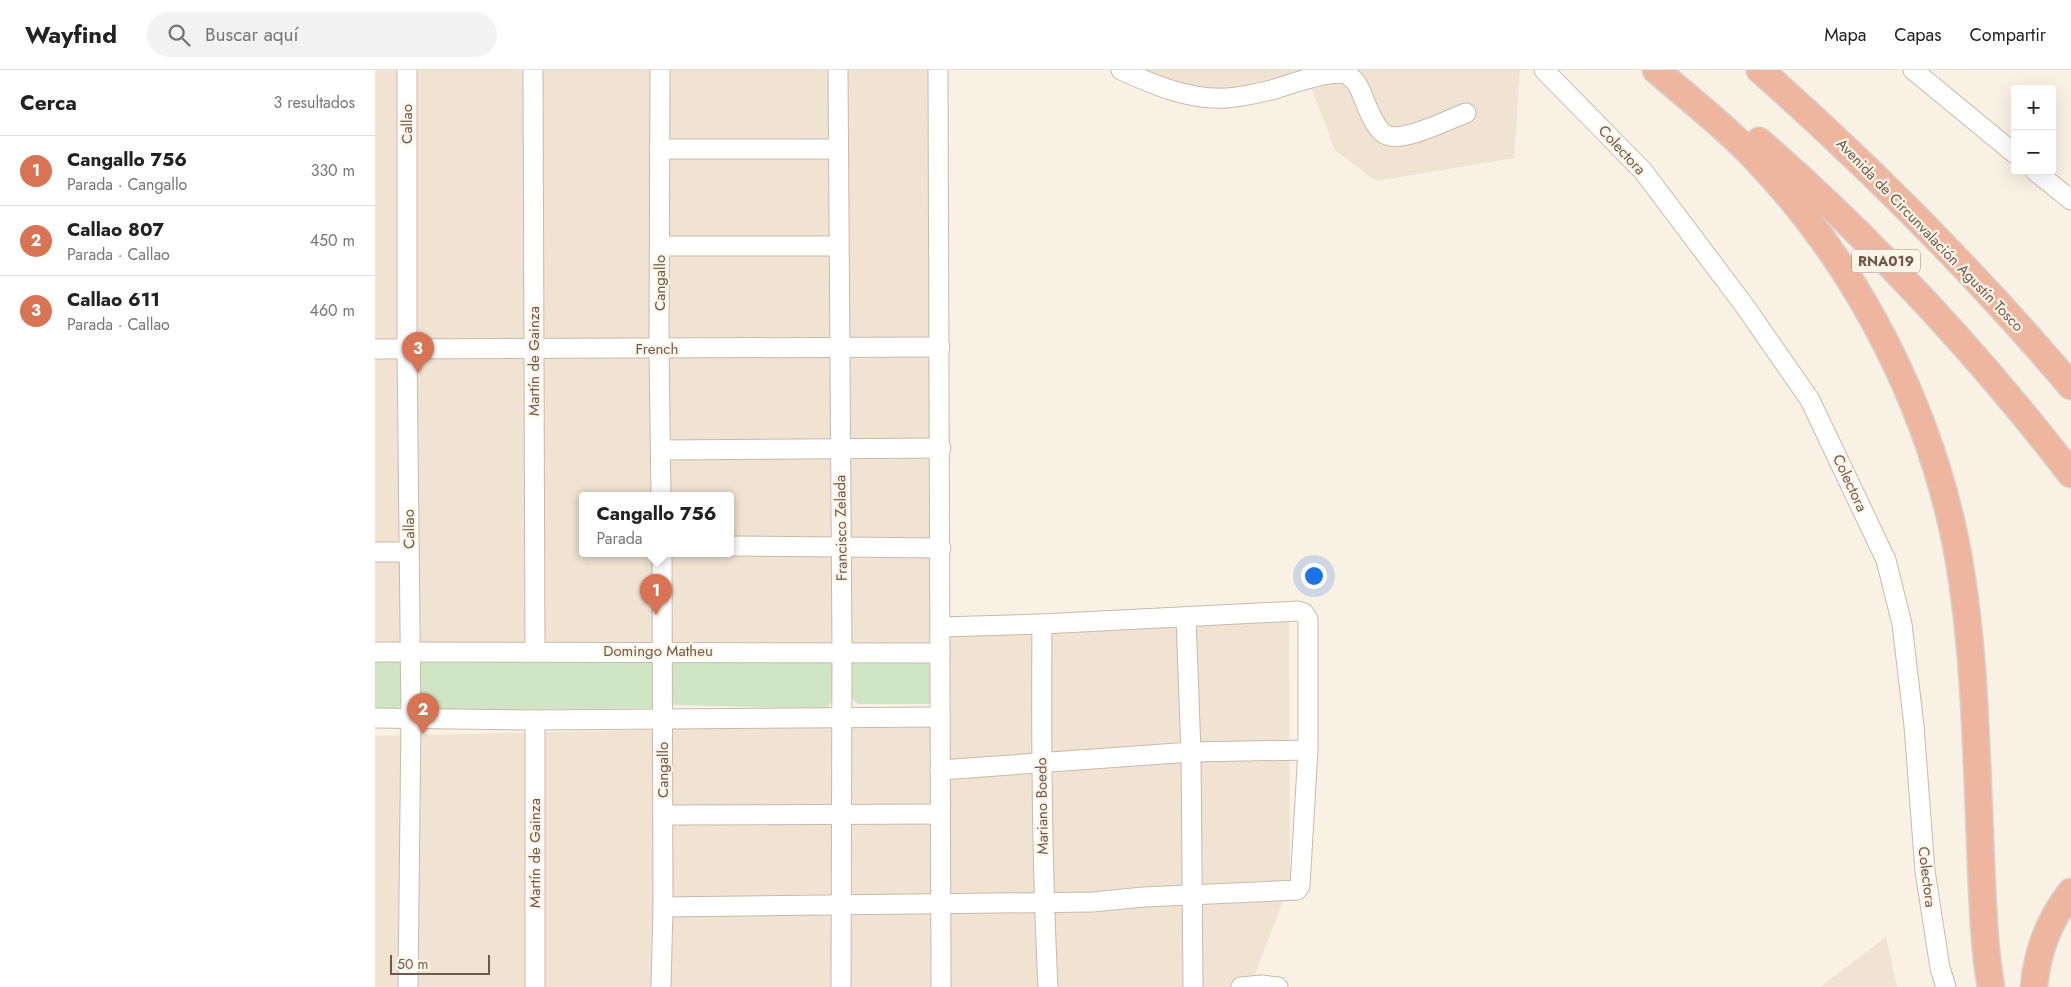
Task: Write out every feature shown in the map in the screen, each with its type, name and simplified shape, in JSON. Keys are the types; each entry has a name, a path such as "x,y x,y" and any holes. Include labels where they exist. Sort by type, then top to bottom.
{"highway":[{"path":"1656,70 1765,168 1808,220 1865,305 1895,362 1921,426 1940,482 1953,532 1965,598 1974,700 1983,917 1991,987"},
{"name":"RNA019","path":"1677,70 1849,223 1916,292 2011,398 2071,474"},
{"path":"1761,70 1837,120 1885,164 2003,284 2071,361"},
{"name":"Avenida de Circunvalación Agustín Tosco","path":"1761,70 1879,178 2005,310 2071,386"},
{"path":"2034,987 2036,966 2047,932 2071,892"}],"street":[{"name":"Callao","path":"407,70 407,349 411,652 408,987"},
{"name":"Martín de Gainza","path":"533,70 535,652"},
{"name":"Cangallo","path":"660,70 659,349 661,492"},
{"name":"Francisco Zelada","path":"837,70 842,547 841,987"},
{"path":"938,70 941,448 939,814 941,987"},
{"path":"1121,70 1162,88 1197,96 1225,98 1275,89 1333,73 1344,73 1353,79 1360,88 1375,123 1384,134 1395,137 1413,134 1466,113"},
{"name":"Colectora","path":"1544,70 1643,171 1755,321 1810,400 1886,560 1903,624 1914,726 1925,871 1940,968 1946,987"},
{"path":"1913,70 2011,151"},
{"path":"659,149 837,149"},
{"path":"2040,175 2071,200"},
{"path":"660,246 838,246"},
{"name":"French","path":"375,349 534,350 940,347"},
{"path":"661,450 941,448"},
{"path":"734,546 941,548"},
{"path":"375,552 409,552"},
{"name":"Cangallo","path":"661,987 663,907 662,557"},
{"path":"663,907 1092,902 1144,897 1297,890 1300,886 1308,750 1308,619 1304,612 940,627"},
{"path":"1186,618 1191,752 1193,987"},
{"name":"Mariano Boedo","path":"1042,624 1041,762 1044,903 1049,987"},
{"name":"Domingo Matheu","path":"375,652 940,652"},
{"path":"375,718 535,720 940,717"},
{"name":"Martín de Gainza","path":"535,720 535,987"},
{"path":"940,770 1191,752 1308,750"},
{"path":"663,815 939,814"},
{"path":"1241,987 1262,984 1277,987"}],"shaded area":[{"path":"375,70 939,70 947,634 1289,619 1290,883 1250,987 375,987 375,736 946,723 946,643 375,644"},
{"path":"1144,70 1520,70 1514,158 1376,181 1335,150 1306,75 1254,88 1196,88"},
{"path":"1886,937 1897,987 1820,987"}],"green space":[{"path":"396,656 403,665 403,703 397,709 375,709 375,657"},
{"path":"654,659 655,708 434,711 422,708 418,703 418,666 420,661"},
{"path":"675,660 830,660 834,678 834,693 830,705 826,709 675,705 669,700 669,668"},
{"path":"925,660 931,666 933,699 930,704 858,704 854,701 850,691 849,678 852,661"}],"place":[{"name":"Callao 611","path":"418,373"},
{"name":"Cangallo 756","path":"656,615"},
{"name":"Callao 807","path":"423,734"}]}
